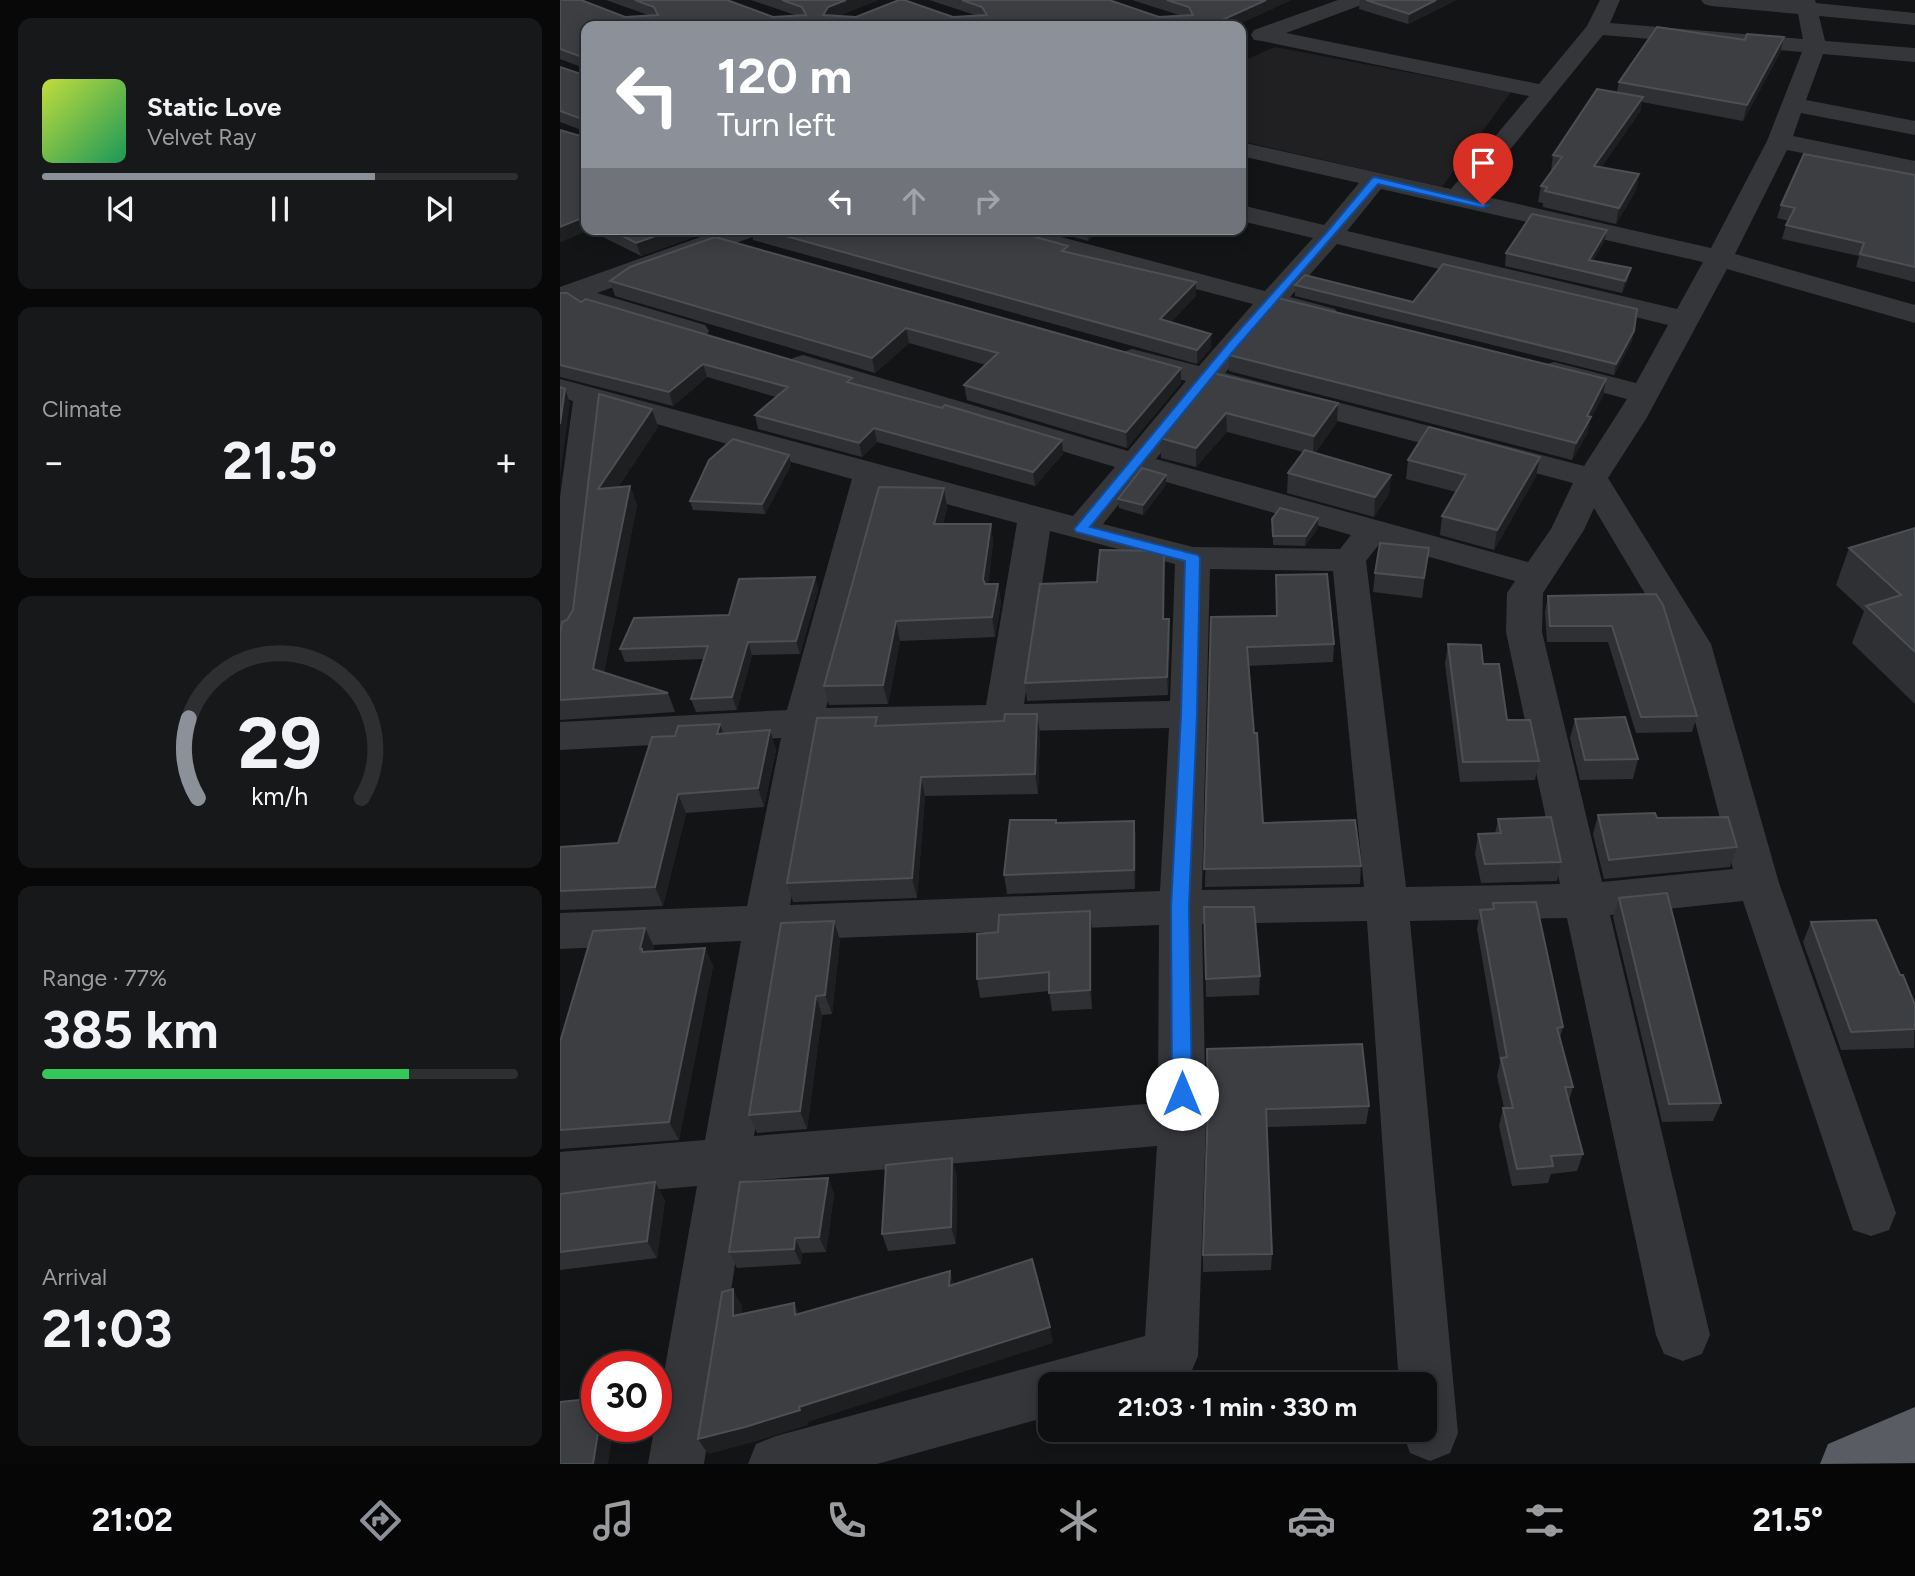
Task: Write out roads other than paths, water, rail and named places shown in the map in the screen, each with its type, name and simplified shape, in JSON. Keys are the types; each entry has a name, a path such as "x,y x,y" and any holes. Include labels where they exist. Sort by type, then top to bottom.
{"highway":[{"path":"1849,1464 1915,1435"}],"street":[{"path":"1299,0 1331,10"},
{"path":"1251,39 1357,0"},
{"path":"1457,199 1597,28 1610,0"},
{"path":"1711,0 1806,4 1915,19"},
{"path":"1683,1335 1524,632 1525,593 1567,530 1592,478 1644,394 1719,258 1779,141 1815,46 1806,4"},
{"path":"1597,28 1915,55"},
{"path":"1251,39 1546,92"},
{"path":"1794,105 1915,128"},
{"path":"1779,141 1915,168"},
{"path":"1246,150 1719,258 1915,314"},
{"path":"1080,529 1375,180"},
{"path":"1246,214 1685,320"},
{"path":"569,287 734,235 772,256"},
{"path":"1021,235 1350,321"},
{"path":"569,287 728,341"},
{"path":"1100,349 1592,478 1693,644 1758,883 1871,1213"},
{"path":"781,357 1135,463 1361,545 1536,576"},
{"path":"1524,364 1644,394"},
{"path":"560,629 574,392 870,474 1193,558 1361,545"},
{"path":"676,1464 766,921 803,722 870,474"},
{"path":"1003,718 1035,517"},
{"path":"1361,545 1425,1372"},
{"path":"1112,1372 1171,1356 1182,1122 1180,907 1193,558"},
{"path":"560,736 803,722 1189,715"},
{"path":"560,931 1180,907 1586,901 1758,883"},
{"path":"560,1175 1182,1122"},
{"path":"776,1464 1038,1392"}]}
